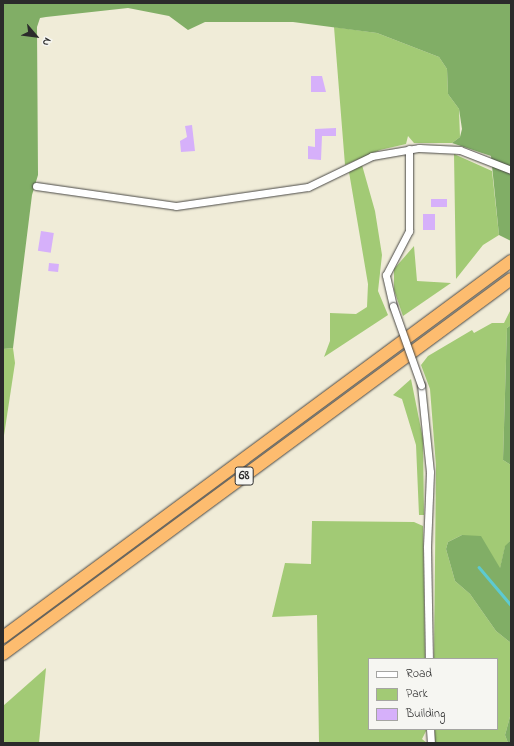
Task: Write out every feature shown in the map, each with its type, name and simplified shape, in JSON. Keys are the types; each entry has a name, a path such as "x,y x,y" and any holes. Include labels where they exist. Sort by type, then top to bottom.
{"highway":[{"name":"68","path":"3,637 511,261"},
{"name":"68","path":"3,654 511,279"}],"street":[{"path":"36,186 176,206 308,187 372,156 409,149 460,150 511,170"},
{"path":"409,149 409,231 386,275 393,306 421,385 430,472 427,547 429,658"},
{"path":"430,730 431,743"}],"green space":[{"path":"3,3 511,3 511,241 499,235 491,156 452,143 460,137 462,129 459,109 448,94 447,69 439,57 377,33 293,22 205,22 188,30 169,16 128,8 40,18 37,27 38,175 32,195 13,348 3,349"},
{"path":"334,27 377,33 439,57 447,69 448,94 459,109 460,137 452,143 414,143 408,136 406,144 380,150 345,165"},
{"path":"454,154 492,171 499,235 483,245 456,279"},
{"path":"362,165 375,211 382,255 378,291 388,315 324,357 330,341 330,313 356,314 367,307 368,284 349,172"},
{"path":"414,246 417,281 451,283 403,316 394,290 394,269"},
{"path":"511,309 511,325 507,328 503,460 511,465 511,540 505,547 500,569 462,535 448,542 446,549 455,581 470,594 496,631 511,643 511,713 505,735 508,743 435,743 435,730 498,730 498,658 434,658 436,466 430,389 421,365 428,356 472,330 474,333 492,323 504,323"},
{"path":"511,325 511,465 503,460 507,328"},
{"path":"13,348 15,363 3,442 3,349"},
{"path":"411,379 423,439 424,515 419,515 416,445 402,399 393,395"},
{"path":"312,521 414,522 423,526 425,658 368,658 368,730 426,730 422,739 427,743 319,743 317,615 272,617 285,563 311,564"},
{"path":"462,535 481,536 500,568 505,546 511,540 511,643 496,631 470,594 455,581 446,549 448,542"},
{"path":"46,668 39,743 3,743 3,706"},
{"path":"511,713 511,743 508,743 505,735"}],"building":[{"path":"311,76 322,76 326,92 311,92"},
{"path":"192,125 195,151 181,152 180,141 187,137 185,126"},
{"path":"336,128 336,136 322,136 321,160 308,159 308,146 315,147 315,129"},
{"path":"431,199 447,199 447,207 431,207"},
{"path":"423,214 435,214 435,230 423,230"},
{"path":"41,231 54,233 51,253 38,251"},
{"path":"49,263 59,264 58,272 48,271"}],"waterway":[{"path":"479,567 511,605"}]}
